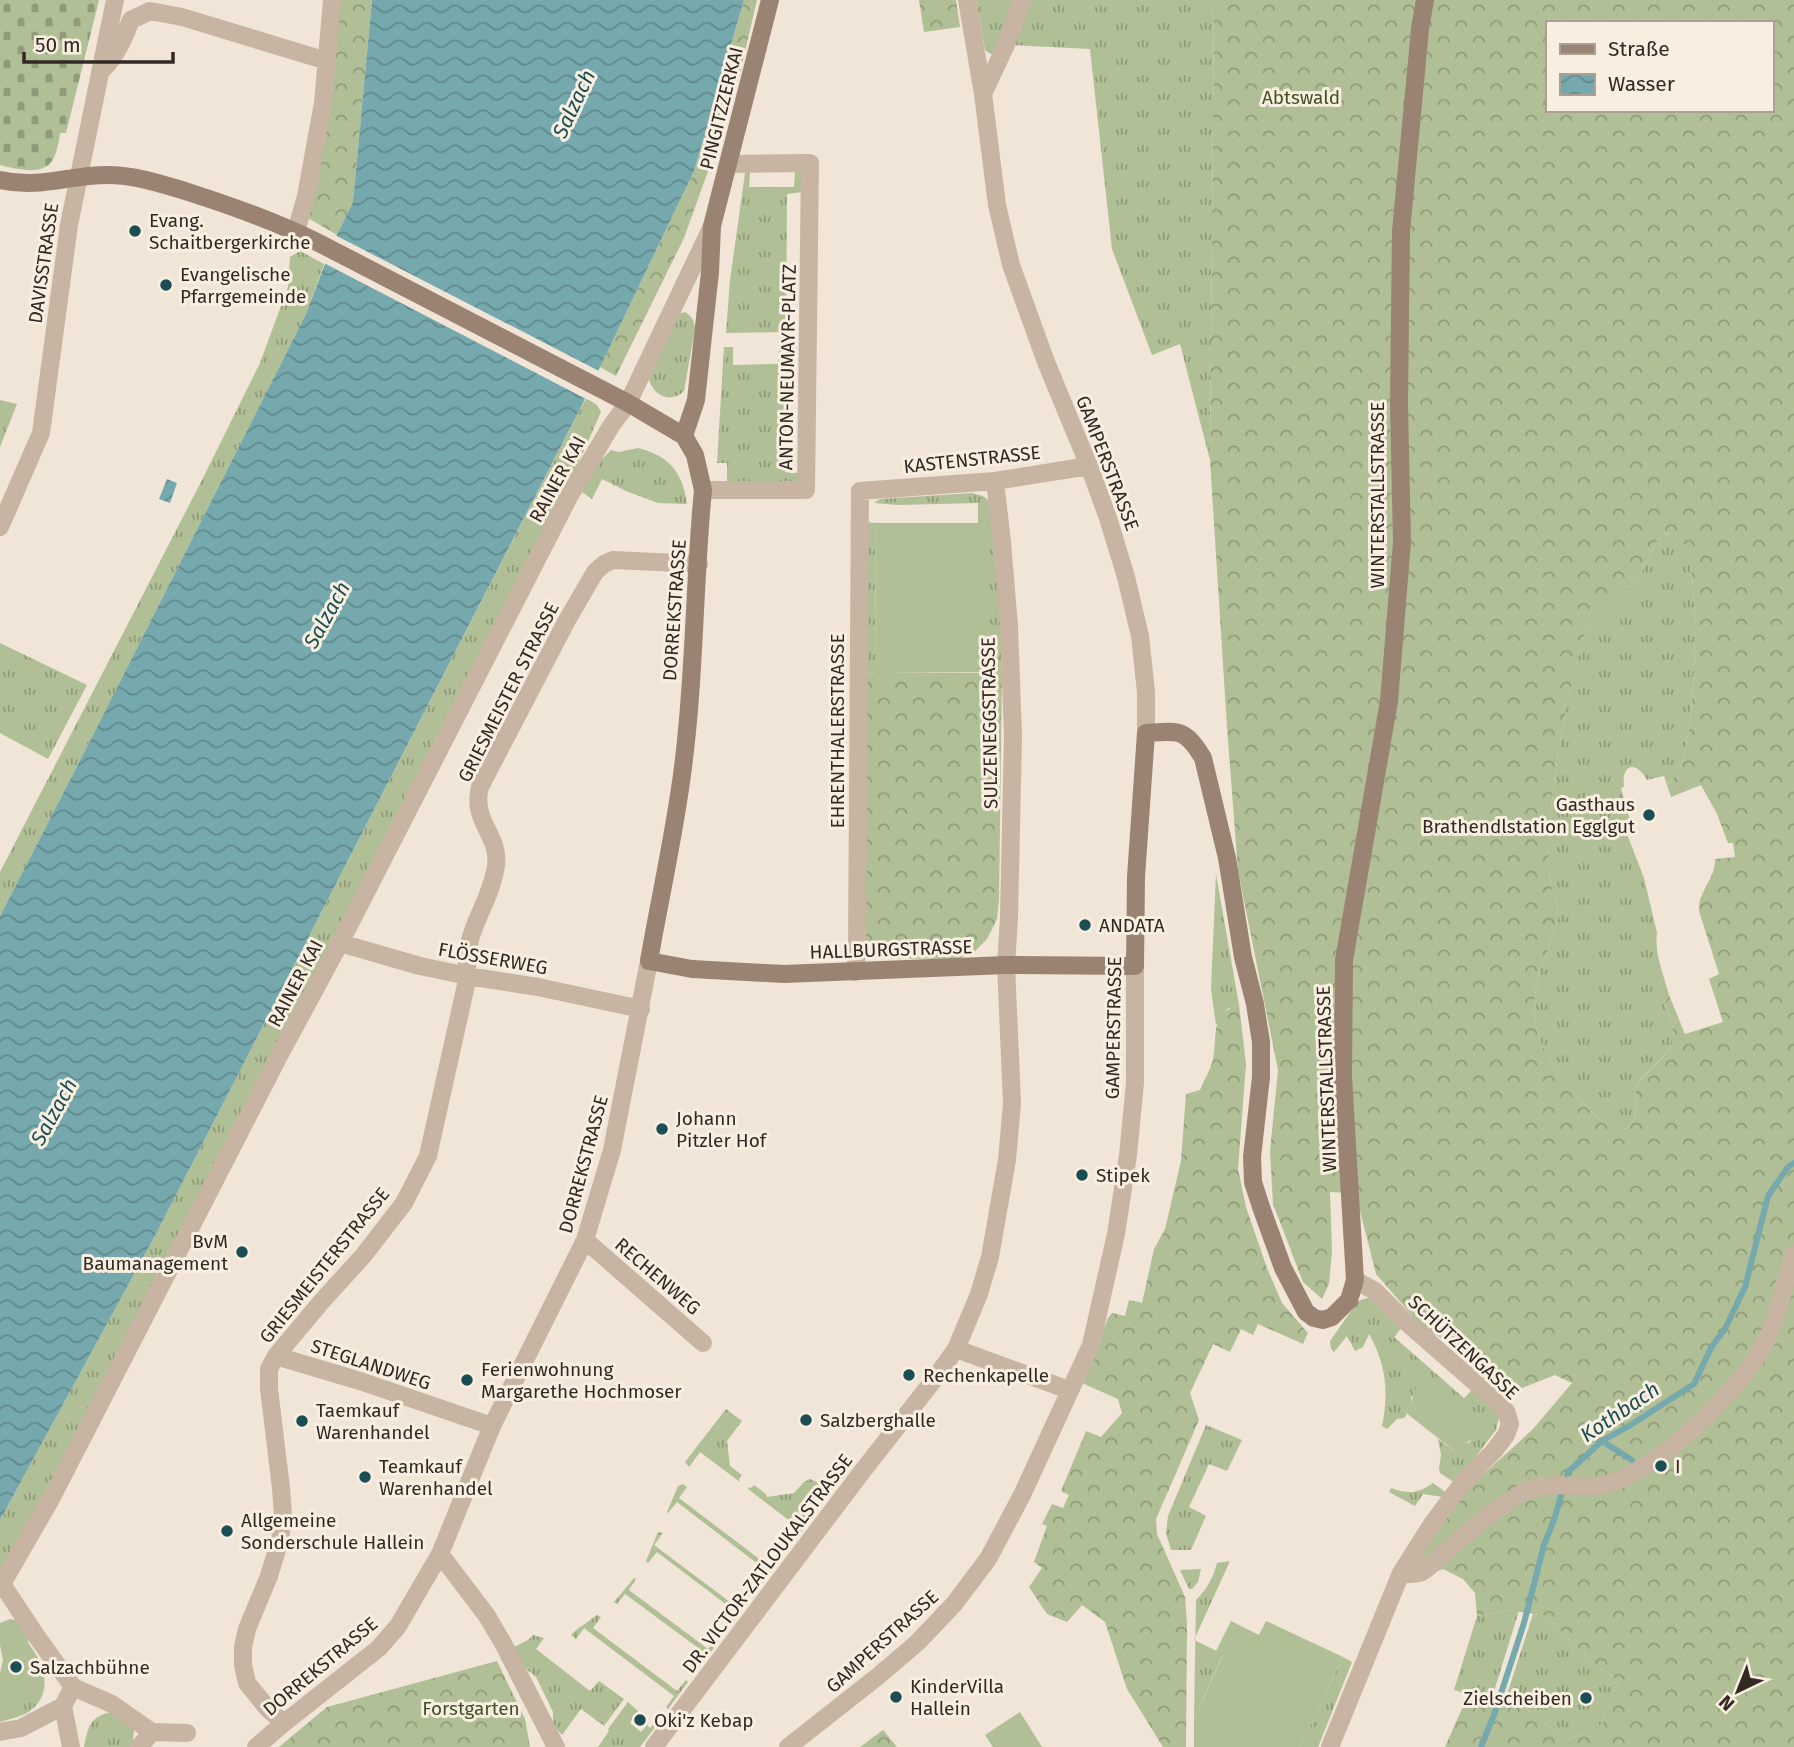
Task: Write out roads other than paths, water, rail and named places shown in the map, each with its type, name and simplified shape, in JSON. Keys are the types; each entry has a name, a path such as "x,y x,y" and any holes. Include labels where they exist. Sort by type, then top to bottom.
{"street":[{"name":"DAVISSTRASSE","path":"0,527 41,433 69,225 115,0"},
{"path":"296,232 306,196 323,103 332,0"},
{"name":"PINGITZZERKAI","path":"712,226 770,0"},
{"name":"GAMPERSTRASSE","path":"788,1747 917,1643 954,1604 988,1559 1022,1495 1091,1345 1116,1234 1128,1155 1135,1083 1136,877 1146,733 1146,692 1140,636 1108,518 1045,362 1011,265 997,205 983,94 967,0"},
{"path":"983,94 1006,46 1022,0"},
{"name":"WINTERSTALLSTRASSE","path":"1355,1280 1343,1077 1344,960 1389,701 1402,542 1399,404 1401,231 1425,0"},
{"path":"99,72 111,61 131,20 150,11 182,17 327,61"},
{"name":"ANTON-NEUMAYR-PLATZ","path":"703,490 806,490 810,163 729,164"},
{"path":"0,180 38,184 105,175 141,177 213,200 296,232 628,403 684,436 695,455 703,490"},
{"path":"628,403 712,226"},
{"path":"684,436 696,400 710,272 712,226"},
{"name":"RAINER KAI","path":"73,1687 14,1612 2,1584 51,1499 569,497 611,426 628,403"},
{"name":"KASTENSTRASSE","path":"860,491 995,481 1089,466"},
{"name":"SULZENEGGSTRASSE","path":"995,481 1009,626 1013,736 1006,965"},
{"name":"DORREKSTRASSE","path":"256,1747 379,1648 398,1626 440,1554 492,1426 585,1240 612,1150 641,1009 683,767 703,490"},
{"name":"EHRENTHALERSTRASSE","path":"855,972 860,491"},
{"name":"GRIESMEISTER STRASSE","path":"468,976 466,961 469,940 491,890 496,864 496,850 483,824 477,800 480,787 566,622 595,572 613,560 699,564"},
{"path":"1146,733 1175,732 1186,736 1203,758 1227,858 1243,957 1261,1042 1261,1077 1252,1157 1254,1182 1283,1268 1306,1312 1323,1320 1332,1317 1349,1300 1355,1280"},
{"name":"FLÖSSERWEG","path":"340,943 420,966 641,1009"},
{"name":"HALLBURGSTRASSE","path":"649,961 692,969 784,974 1006,965 1135,966"},
{"name":"DR. VICTOR-ZATLOUKALSTRASSE","path":"654,1747 956,1349 979,1294 990,1257 1007,1160 1012,1103 1006,965"},
{"name":"GRIESMEISTERSTRASSE","path":"284,1723 247,1684 243,1665 247,1629 269,1576 280,1540 283,1516 269,1369 276,1356 363,1256 404,1203 428,1156 468,976"},
{"name":"RECHENWEG","path":"585,1240 704,1343"},
{"path":"1401,1573 1419,1573 1424,1570 1458,1540 1523,1492 1552,1484 1599,1486 1611,1483 1640,1469 1695,1428 1755,1359 1767,1338 1794,1254"},
{"name":"SCHÜTZENGASSE","path":"1330,1747 1401,1573 1432,1524 1464,1481 1494,1451 1506,1435 1510,1424 1506,1412 1493,1398 1406,1322 1375,1291 1355,1280"},
{"path":"956,1349 1069,1390"},
{"name":"STEGLANDWEG","path":"276,1356 360,1381 492,1426"},
{"path":"440,1554 487,1616 556,1747"},
{"path":"0,1732 21,1728 63,1706 73,1687 112,1704 152,1732 187,1733"},
{"path":"63,1706 71,1747"},
{"path":"139,1747 152,1732"}],"water":[{"name":"Salzach","path":"372,0 744,0 694,171 579,411 157,1232 0,1520 0,916 306,314 332,245 353,202"},
{"path":"167,479 177,483 170,503 159,499"}],"waterway":[{"name":"Kothbach","path":"1481,1747 1524,1623 1544,1545 1568,1472 1602,1441 1694,1384 1745,1287 1768,1196 1788,1167 1794,1163"},
{"path":"1602,1441 1632,1460"}],"place":[{"name":"Evang. Schaitbergerkirche","path":"135,231"},
{"name":"Evangelische Pfarrgemeinde","path":"166,285"},
{"name":"Gasthaus Brathendlstation Egglgut","path":"1649,815"},
{"name":"ANDATA","path":"1085,925"},
{"name":"Johann Pitzler Hof","path":"662,1129"},
{"name":"Stipek","path":"1082,1175"},
{"name":"BvM Baumanagement","path":"242,1252"},
{"name":"Rechenkapelle","path":"909,1375"},
{"name":"Ferienwohnung Margarethe Hochmoser","path":"467,1380"},
{"name":"Salzberghalle","path":"806,1420"},
{"name":"Taemkauf Warenhandel","path":"302,1421"},
{"name":"I","path":"1661,1466"},
{"name":"Teamkauf Warenhandel","path":"365,1477"},
{"name":"Allgemeine Sonderschule Hallein","path":"227,1531"},
{"name":"Salzachbühne","path":"16,1667"},
{"name":"KinderVilla Hallein","path":"896,1697"},
{"name":"Zielscheiben","path":"1586,1698"},
{"name":"Oki'z Kebap","path":"640,1720"}],"park label":[{"name":"Abtswald","path":"1301,97"},
{"name":"Forstgarten","path":"471,1708"}]}
